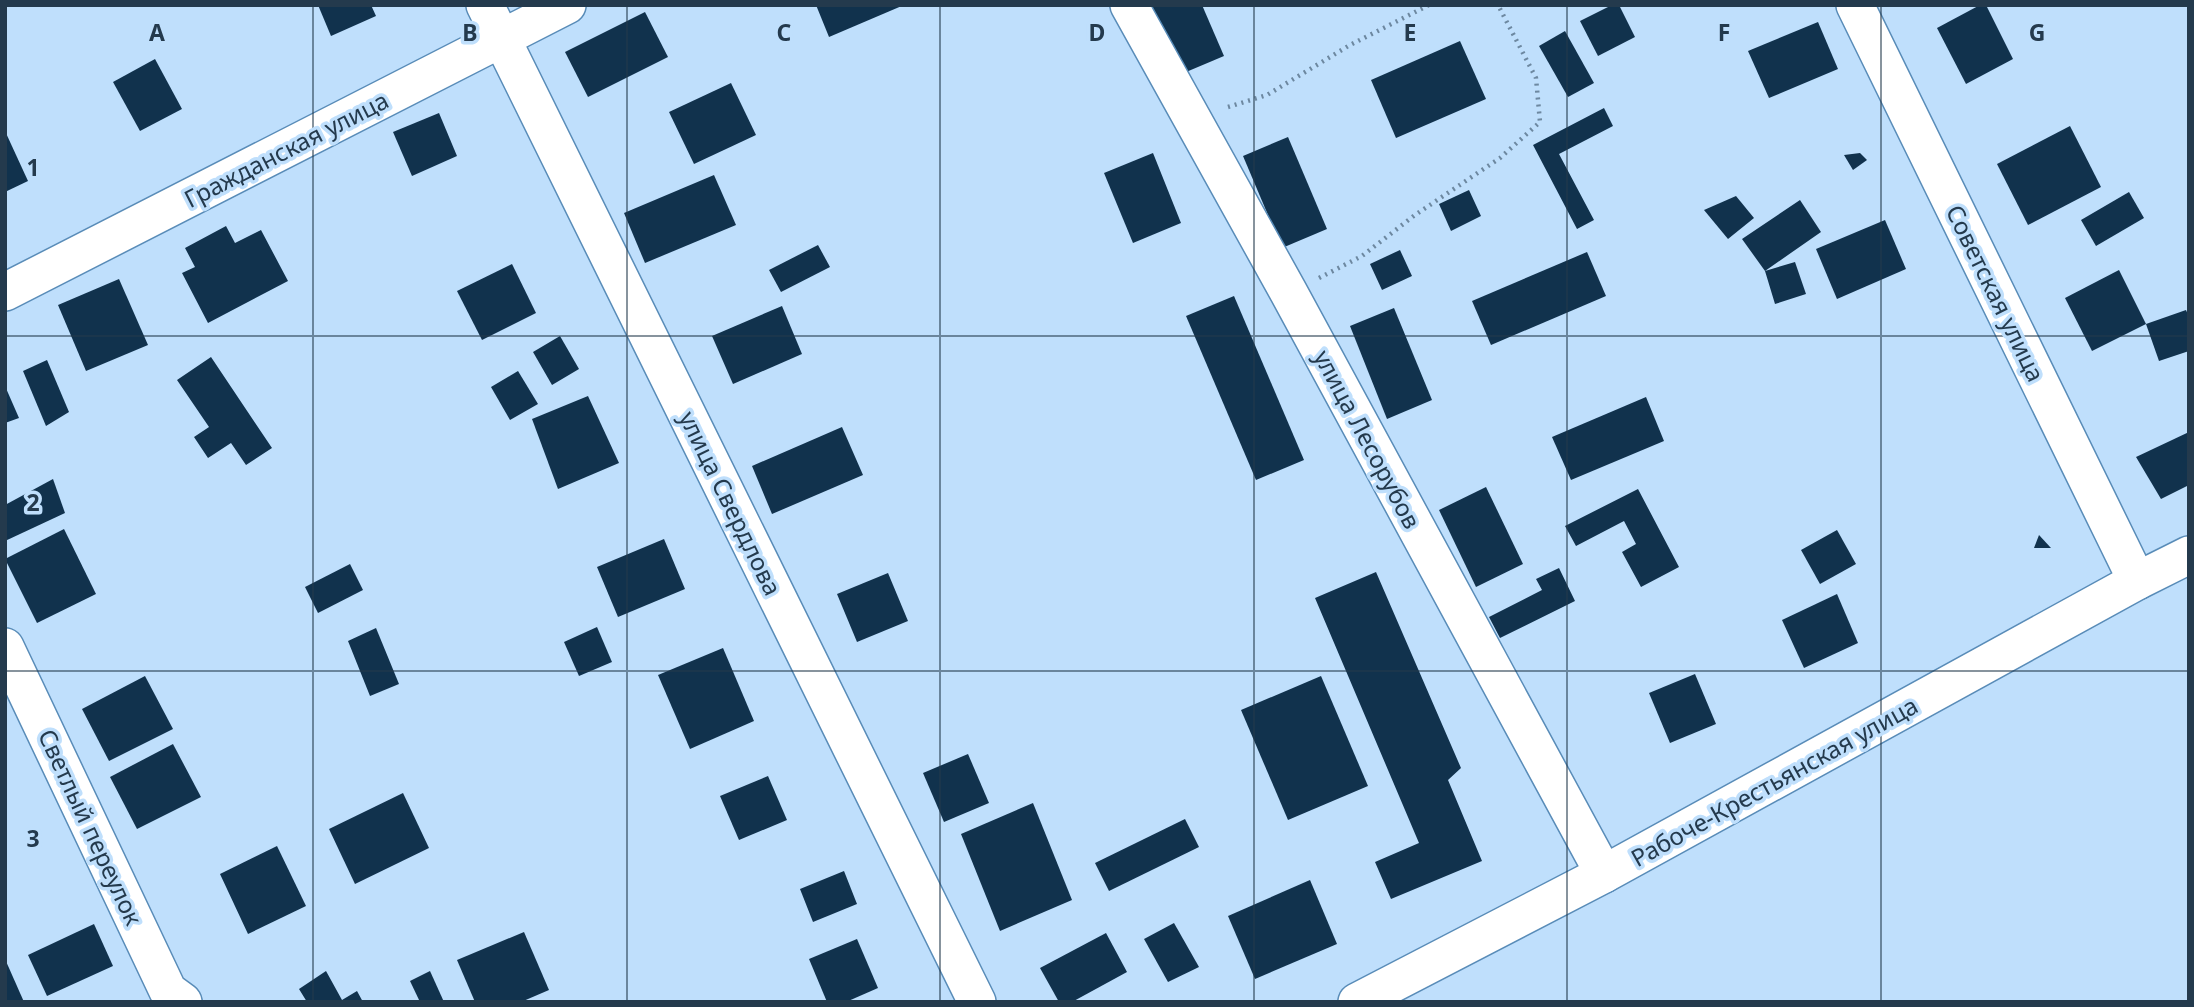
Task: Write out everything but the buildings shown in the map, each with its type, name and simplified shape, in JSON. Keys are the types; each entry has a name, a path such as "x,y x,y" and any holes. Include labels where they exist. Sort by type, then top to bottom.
{"street":[{"name":"улица Свердлова","path":"485,5 977,1002"},
{"name":"Гражданская улица","path":"5,292 567,5"},
{"name":"улица Лесорубов","path":"1129,5 1289,293 1604,874"},
{"name":"Советская улица","path":"1855,5 2137,581"},
{"name":"Рабоче-Крестьянская улица","path":"1357,1002 1604,874 2189,555"},
{"name":"Светлый переулок","path":"5,647 168,991 183,1002"}],"path":[{"path":"1190,118 1267,95 1350,45 1429,5"},
{"path":"1289,293 1362,256 1415,215 1500,158 1540,122 1536,78 1498,5"}]}
